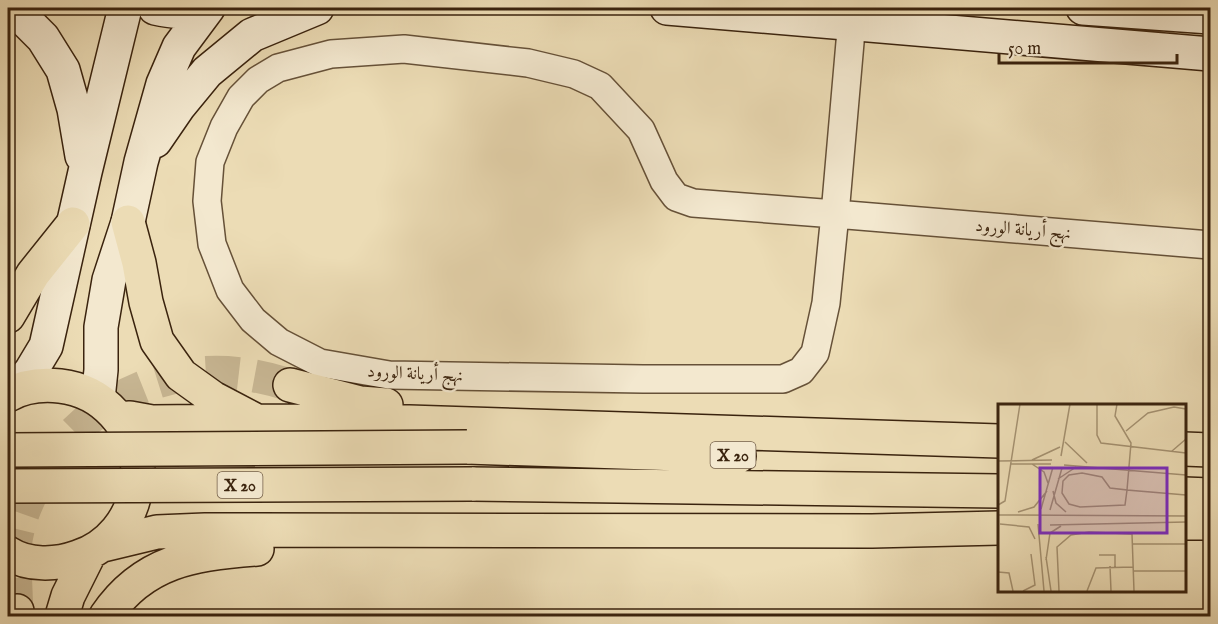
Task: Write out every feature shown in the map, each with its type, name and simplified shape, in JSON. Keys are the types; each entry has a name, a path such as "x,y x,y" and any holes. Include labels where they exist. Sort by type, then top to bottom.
{"highway":[{"path":"128,222 157,341 181,375 213,398 257,421"},
{"path":"8,316 33,274 74,224"},
{"path":"12,393 44,384 72,388 130,418 152,422 410,422 998,441"},
{"path":"290,385 360,403 413,407 622,412 839,436"},
{"path":"62,616 68,596 96,549 123,525 135,499 139,471 133,443 109,409"},
{"name":"X 20","path":"8,450 467,447 998,463"},
{"path":"1185,448 1210,450"},
{"path":"1185,468 1210,468"},
{"name":"X 20","path":"8,486 472,484 998,491"},
{"path":"1185,494 1210,495"},
{"path":"1185,523 1210,522"},
{"path":"8,553 36,562 63,562 96,549 158,532 205,530 872,531 998,528"},
{"path":"106,616 116,602 140,580 159,568 184,559 221,551 526,530"}],"main road":[{"path":"13,8 43,38 63,70 74,110 85,172"},
{"path":"12,393 31,371 46,346 124,8"},
{"path":"155,8 170,12 198,8"},
{"path":"109,409 101,370 101,327 109,280 128,222 141,162 163,84 179,47 208,8"},
{"path":"141,162 179,106 207,72 252,35 317,8"},
{"path":"667,8 852,15 1210,54"},
{"path":"1083,8 1210,17"}],"street":[{"name":"نهج أريانة الورود","path":"852,15 835,214 826,303 815,353 801,370 783,378 389,375 320,363 279,342 253,321 230,290 212,244 207,201 210,162 224,127 241,97 258,80 278,68 331,54 404,49 528,63 574,74 600,86 641,130 664,181 676,197 693,203 835,214 1210,245"}],"tunnel":[{"path":"17,611 15,550 18,528 24,510 42,474 58,450 97,412 145,386 200,373 246,374 290,385"}]}
